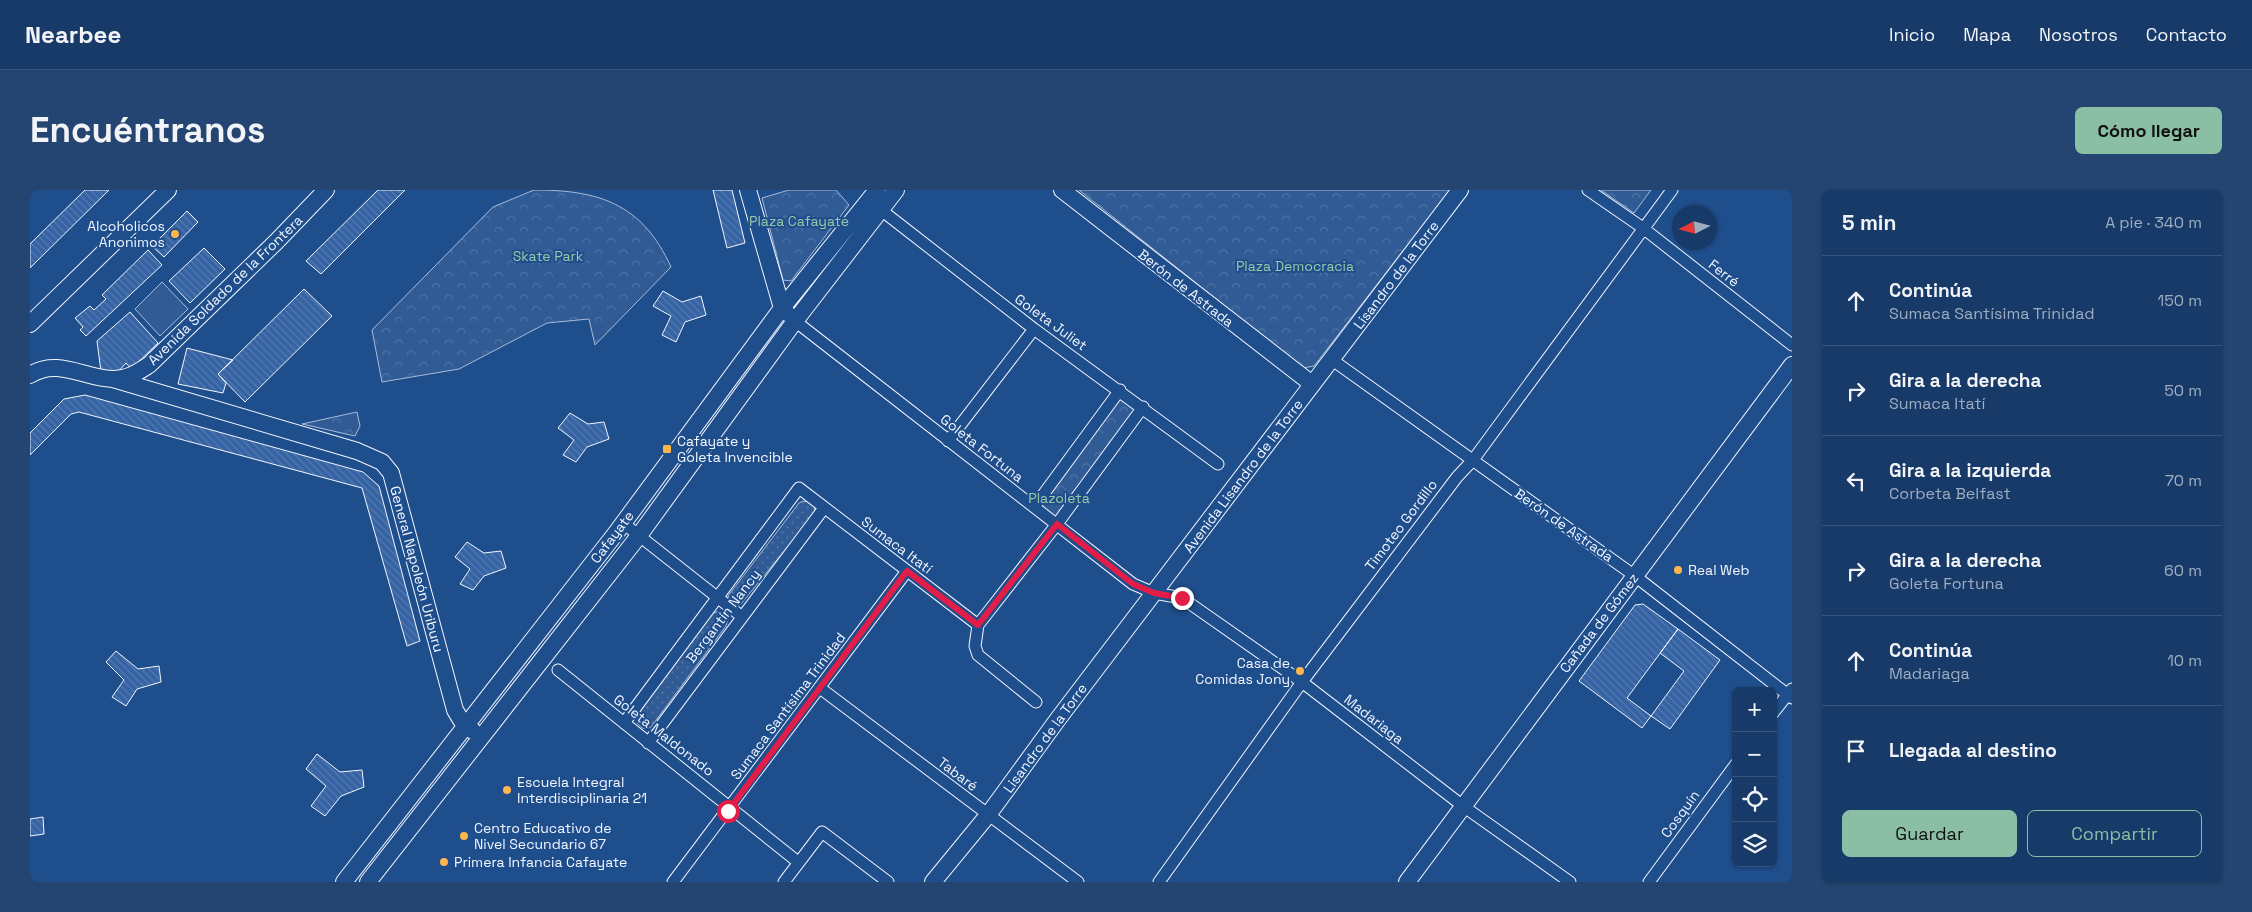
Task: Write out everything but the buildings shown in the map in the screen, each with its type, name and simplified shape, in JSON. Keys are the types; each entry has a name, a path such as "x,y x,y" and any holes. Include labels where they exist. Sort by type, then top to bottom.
{"street":[{"path":"30,324 168,190"},
{"name":"Avenida Soldado de la Frontera","path":"30,374 48,367 61,367 112,379 137,373 149,365 276,242 326,190"},
{"path":"748,190 782,308 795,321"},
{"name":"Cafayate","path":"344,882 623,523 782,308 876,200 896,190"},
{"name":"Berón de Astrada","path":"1062,190 1312,384"},
{"name":"Lisandro de la Torre","path":"1331,360 1460,190"},
{"name":"Ferré","path":"1588,190 1643,228 1792,345"},
{"name":"Timoteo Gordillo","path":"1159,882 1302,682 1457,476 1473,460 1672,190"},
{"name":"Cafayate","path":"368,882 638,537 795,321 876,200"},
{"name":"Goleta Juliet","path":"876,200 1034,329 1120,390 1218,464"},
{"name":"Goleta Fortuna","path":"795,321 1133,584 1154,593"},
{"path":"948,441 1034,329"},
{"name":"Berón de Astrada","path":"1331,360 1635,576 1790,693"},
{"name":"Avenida Lisandro de la Torre","path":"1154,593 1331,360"},
{"name":"Cañada de Gómez","path":"1407,882 1792,365"},
{"name":"General Napoleón Uriburu","path":"112,379 358,451 382,462 391,473 455,710 466,726 482,738"},
{"path":"1034,507 1120,390"},
{"path":"1036,702 978,655 975,646 978,625 1057,524 1143,407"},
{"name":"Sumaca Itatí","path":"799,488 978,625"},
{"name":"Bergantín Nancy","path":"624,723 799,488"},
{"name":"Bergantín Nancy","path":"648,743 741,616 824,508"},
{"path":"623,523 638,537 741,616"},
{"name":"Sumaca Santísima Trinidad","path":"673,882 907,571"},
{"name":"Lisandro de la Torre","path":"934,882 988,815 1154,593"},
{"name":"Madariaga","path":"1154,593 1182,598 1302,682 1463,806 1570,882"},
{"name":"Goleta Maldonado","path":"558,670 798,862"},
{"name":"Tabaré","path":"820,688 1078,882"},
{"path":"1777,708 1790,693"},
{"name":"Cosquín","path":"1649,882 1732,769"},
{"path":"784,882 822,832 888,882"}],"green space":[{"name":"Skate Park","path":"534,190 578,193 598,197 616,205 632,215 646,228 659,245 671,267 595,345 589,319 547,323 459,369 382,382 372,330 493,207"},
{"name":"Plaza Cafayate","path":"789,190 836,190 849,205 791,281 783,280 762,198"},
{"name":"Plaza Democracia","path":"1079,190 1450,190 1314,366 1303,368"},
{"path":"1601,190 1651,190 1634,213"},
{"name":"Plazoleta","path":"1120,390 1143,407 1057,524 1034,507"},
{"path":"357,412 360,426 355,436 302,424"},
{"path":"803,501 814,503 815,513 741,604 736,606 729,601 728,596 799,503"},
{"path":"720,611 728,619 726,626 651,727 642,728 637,723 639,713 710,614"}],"shaded area":[{"path":"162,282 188,309 160,336 135,309"}],"place":[{"name":"Alcoholicos Anonimos","path":"175,234"},
{"name":"Cafayate y Goleta Invencible","path":"667,449"},
{"name":"Real Web","path":"1678,570"},
{"name":"Casa de Comidas Jony","path":"1300,671"},
{"name":"Escuela Integral Interdisciplinaria 21","path":"507,790"},
{"name":"Centro Educativo de Nivel Secundario 67","path":"464,836"},
{"name":"Primera Infancia Cafayate","path":"444,862"}],"route":[{"path":"728,811 907,571 978,625 1057,524 1133,584 1154,593 1182,598"}]}
